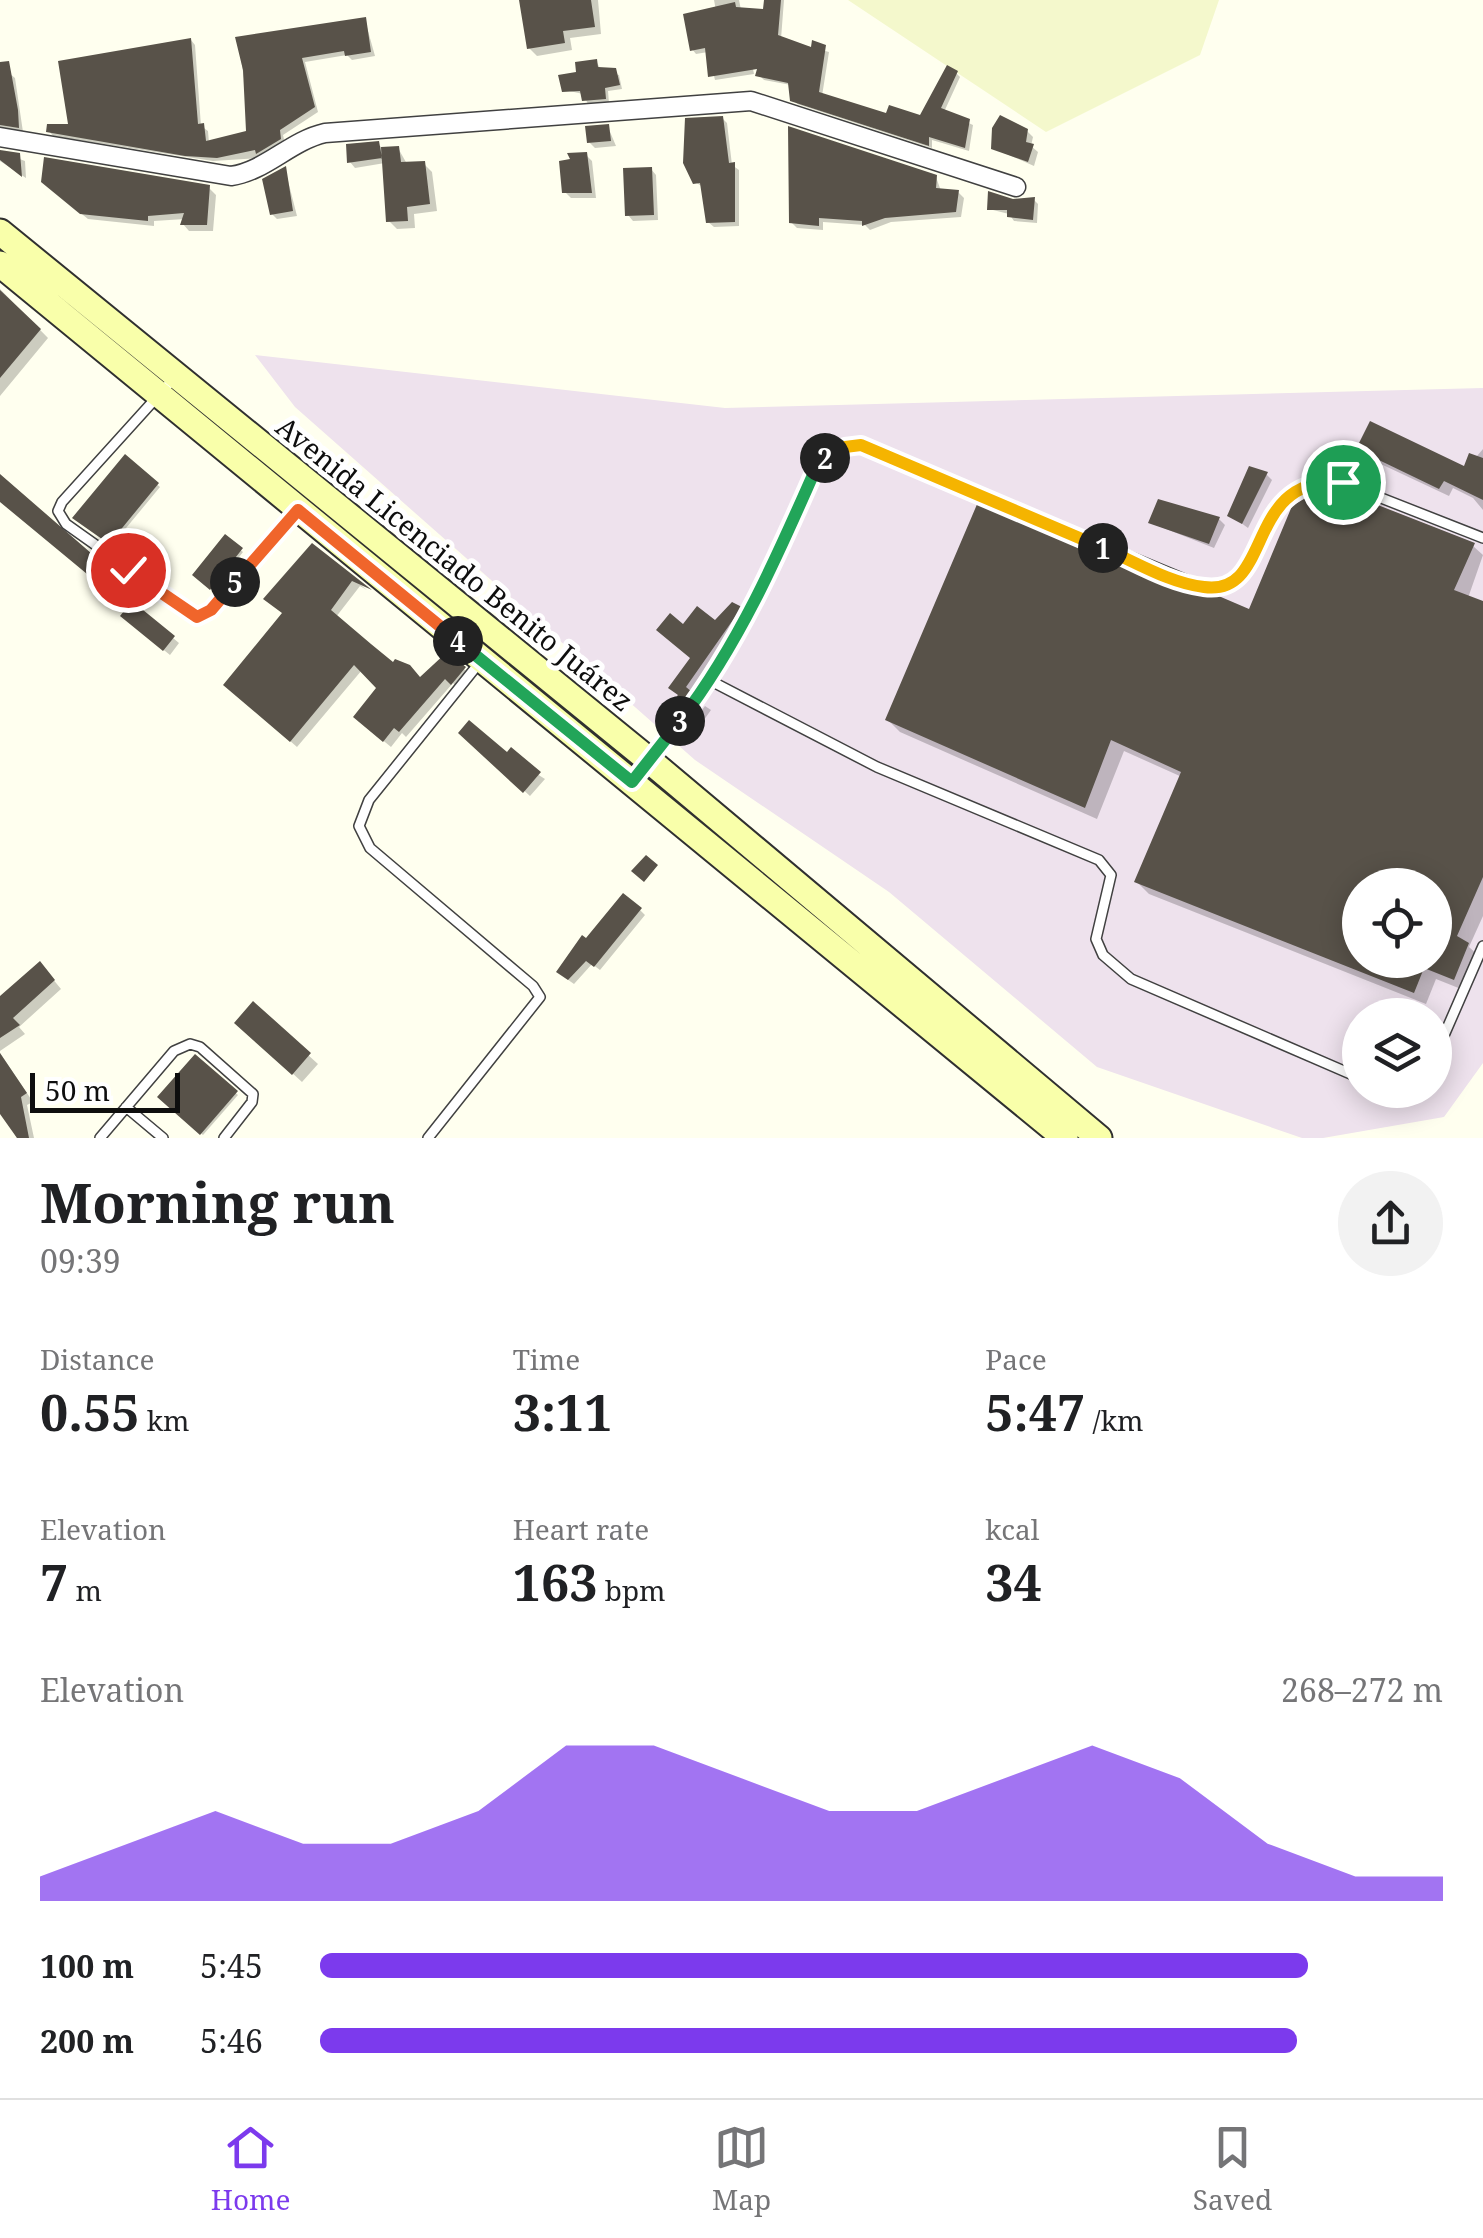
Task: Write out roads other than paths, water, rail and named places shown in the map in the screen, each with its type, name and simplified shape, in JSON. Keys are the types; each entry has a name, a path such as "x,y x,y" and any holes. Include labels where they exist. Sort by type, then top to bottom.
{"main road":[{"name":"Avenida Licenciado Benito Juárez","path":"0,232 650,761 1099,1138"},
{"name":"Avenida Licenciado Benito Juárez","path":"0,264 1066,1138"}],"street":[{"path":"0,137 230,176 255,171 298,141 325,133 751,101 1016,187"}],"lane":[{"path":"177,374 62,502 58,511 66,524 197,617 211,610 316,488"},
{"path":"632,782 711,680 749,615 816,468 845,447 861,445 1206,588 1225,586 1239,578 1281,500 1300,486 1320,481 1343,482 1483,538"},
{"path":"428,1138 540,997 534,986 370,848 359,826 369,800 481,660"},
{"path":"711,680 877,766 1099,860 1111,875 1096,938 1114,968 1131,979 1342,1070"},
{"path":"1452,1017 1483,946"},
{"path":"100,1138 174,1051 190,1044 200,1047 253,1094 252,1102 224,1138"},
{"path":"126,1107 162,1138"}]}
